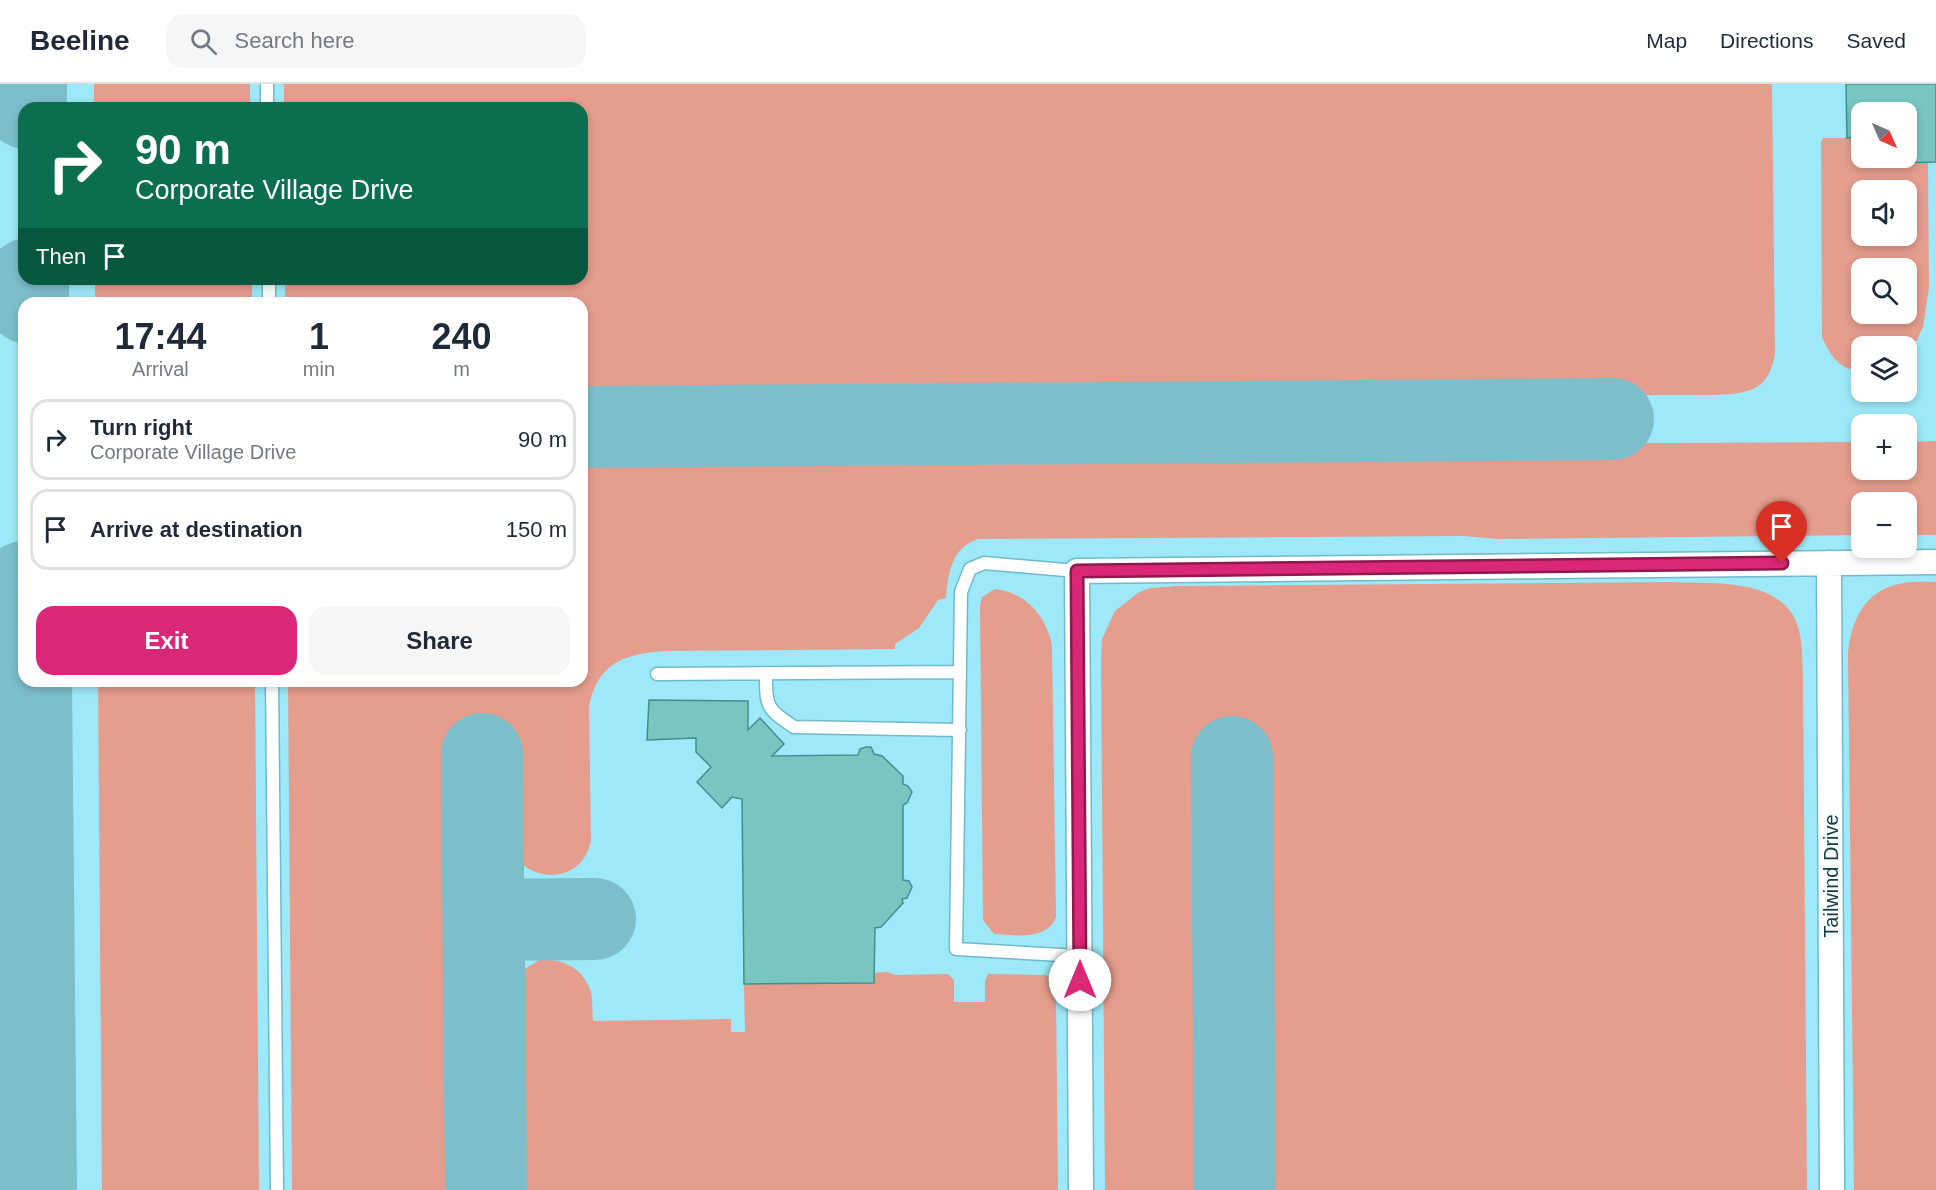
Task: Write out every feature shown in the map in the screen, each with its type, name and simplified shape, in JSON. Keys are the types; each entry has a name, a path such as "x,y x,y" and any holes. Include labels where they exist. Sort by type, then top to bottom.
{"street":[{"path":"1081,1190 1077,571 1936,562"},
{"name":"Tailwind Drive","path":"1829,563 1832,1190"}],"lane":[{"path":"267,84 267,102"},
{"path":"1077,571 984,563 970,569 961,592 956,949 1079,956"},
{"path":"657,675 960,672"},
{"path":"766,674 766,702 776,715 794,727 960,730"},
{"path":"272,687 277,1190"}],"shaded area":[{"path":"94,84 250,84 250,102 94,102"},
{"path":"284,84 1772,84 1775,353 1768,375 1756,388 1739,393 1716,395 588,401 588,297 285,297 285,285 588,285 588,102 284,102"},
{"path":"1823,138 1851,138 1851,168 1917,168 1917,162 1928,162 1929,288 1923,327 1917,340 1917,336 1851,336 1851,369 1837,361 1822,337 1821,142"},
{"path":"95,285 252,285 252,297 95,297"},
{"path":"1936,441 1936,535 1917,535 1917,492 1851,492 1851,535 1498,539 1463,536 978,539 969,543 957,555 950,571 946,598 938,600 919,628 895,644 895,649 664,651 625,658 606,670 593,691 589,706 591,842 582,861 567,872 547,875 527,868 513,852 510,842 505,842 504,743 456,744 460,1190 292,1190 288,687 588,687 588,449 1851,442 1851,480 1917,480 1917,442"},
{"path":"1674,582 1730,584 1767,593 1782,603 1793,616 1800,635 1803,677 1807,1190 1258,1190 1253,736 1205,737 1209,1190 1105,1190 1101,663 1102,639 1115,611 1139,592 1151,588 1178,586"},
{"path":"1936,582 1936,1190 1854,1190 1848,653 1856,619 1868,601 1877,593 1904,583"},
{"path":"995,589 1016,595 1033,608 1045,625 1052,646 1056,917 1052,925 1045,930 1030,935 994,934 983,920 980,605 982,597"},
{"path":"98,687 255,687 259,1190 102,1190"},
{"path":"539,960 564,963 583,977 591,992 593,1021 731,1019 731,1032 745,1032 744,984 887,972 896,975 948,974 954,980 954,1002 985,1002 985,981 988,974 1046,975 1054,983 1056,991 1058,1190 508,1190 506,1000 517,974"}],"building":[{"path":"1846,84 1936,84 1936,162 1917,162 1917,102 1851,102 1851,138 1847,138"},
{"path":"649,700 748,701 748,730 760,718 784,744 772,756 858,755 860,749 871,747 874,754 882,756 903,776 903,784 908,786 912,792 907,803 903,805 903,880 909,881 912,887 907,898 902,899 903,903 881,927 875,928 874,983 744,984 742,799 732,797 722,808 697,782 711,767 696,752 696,738 647,740"}],"taxiway":[{"path":"26,84 26,102"},
{"path":"28,285 28,297"},
{"path":"588,427 1613,419"},
{"path":"0,637 9,623 18,598"},
{"path":"31,687 36,1190"},
{"path":"482,754 486,1190"},
{"path":"1232,757 1235,1190"},
{"path":"484,920 595,919"}],"route":[{"path":"1080,980 1077,571 1782,563"}]}
